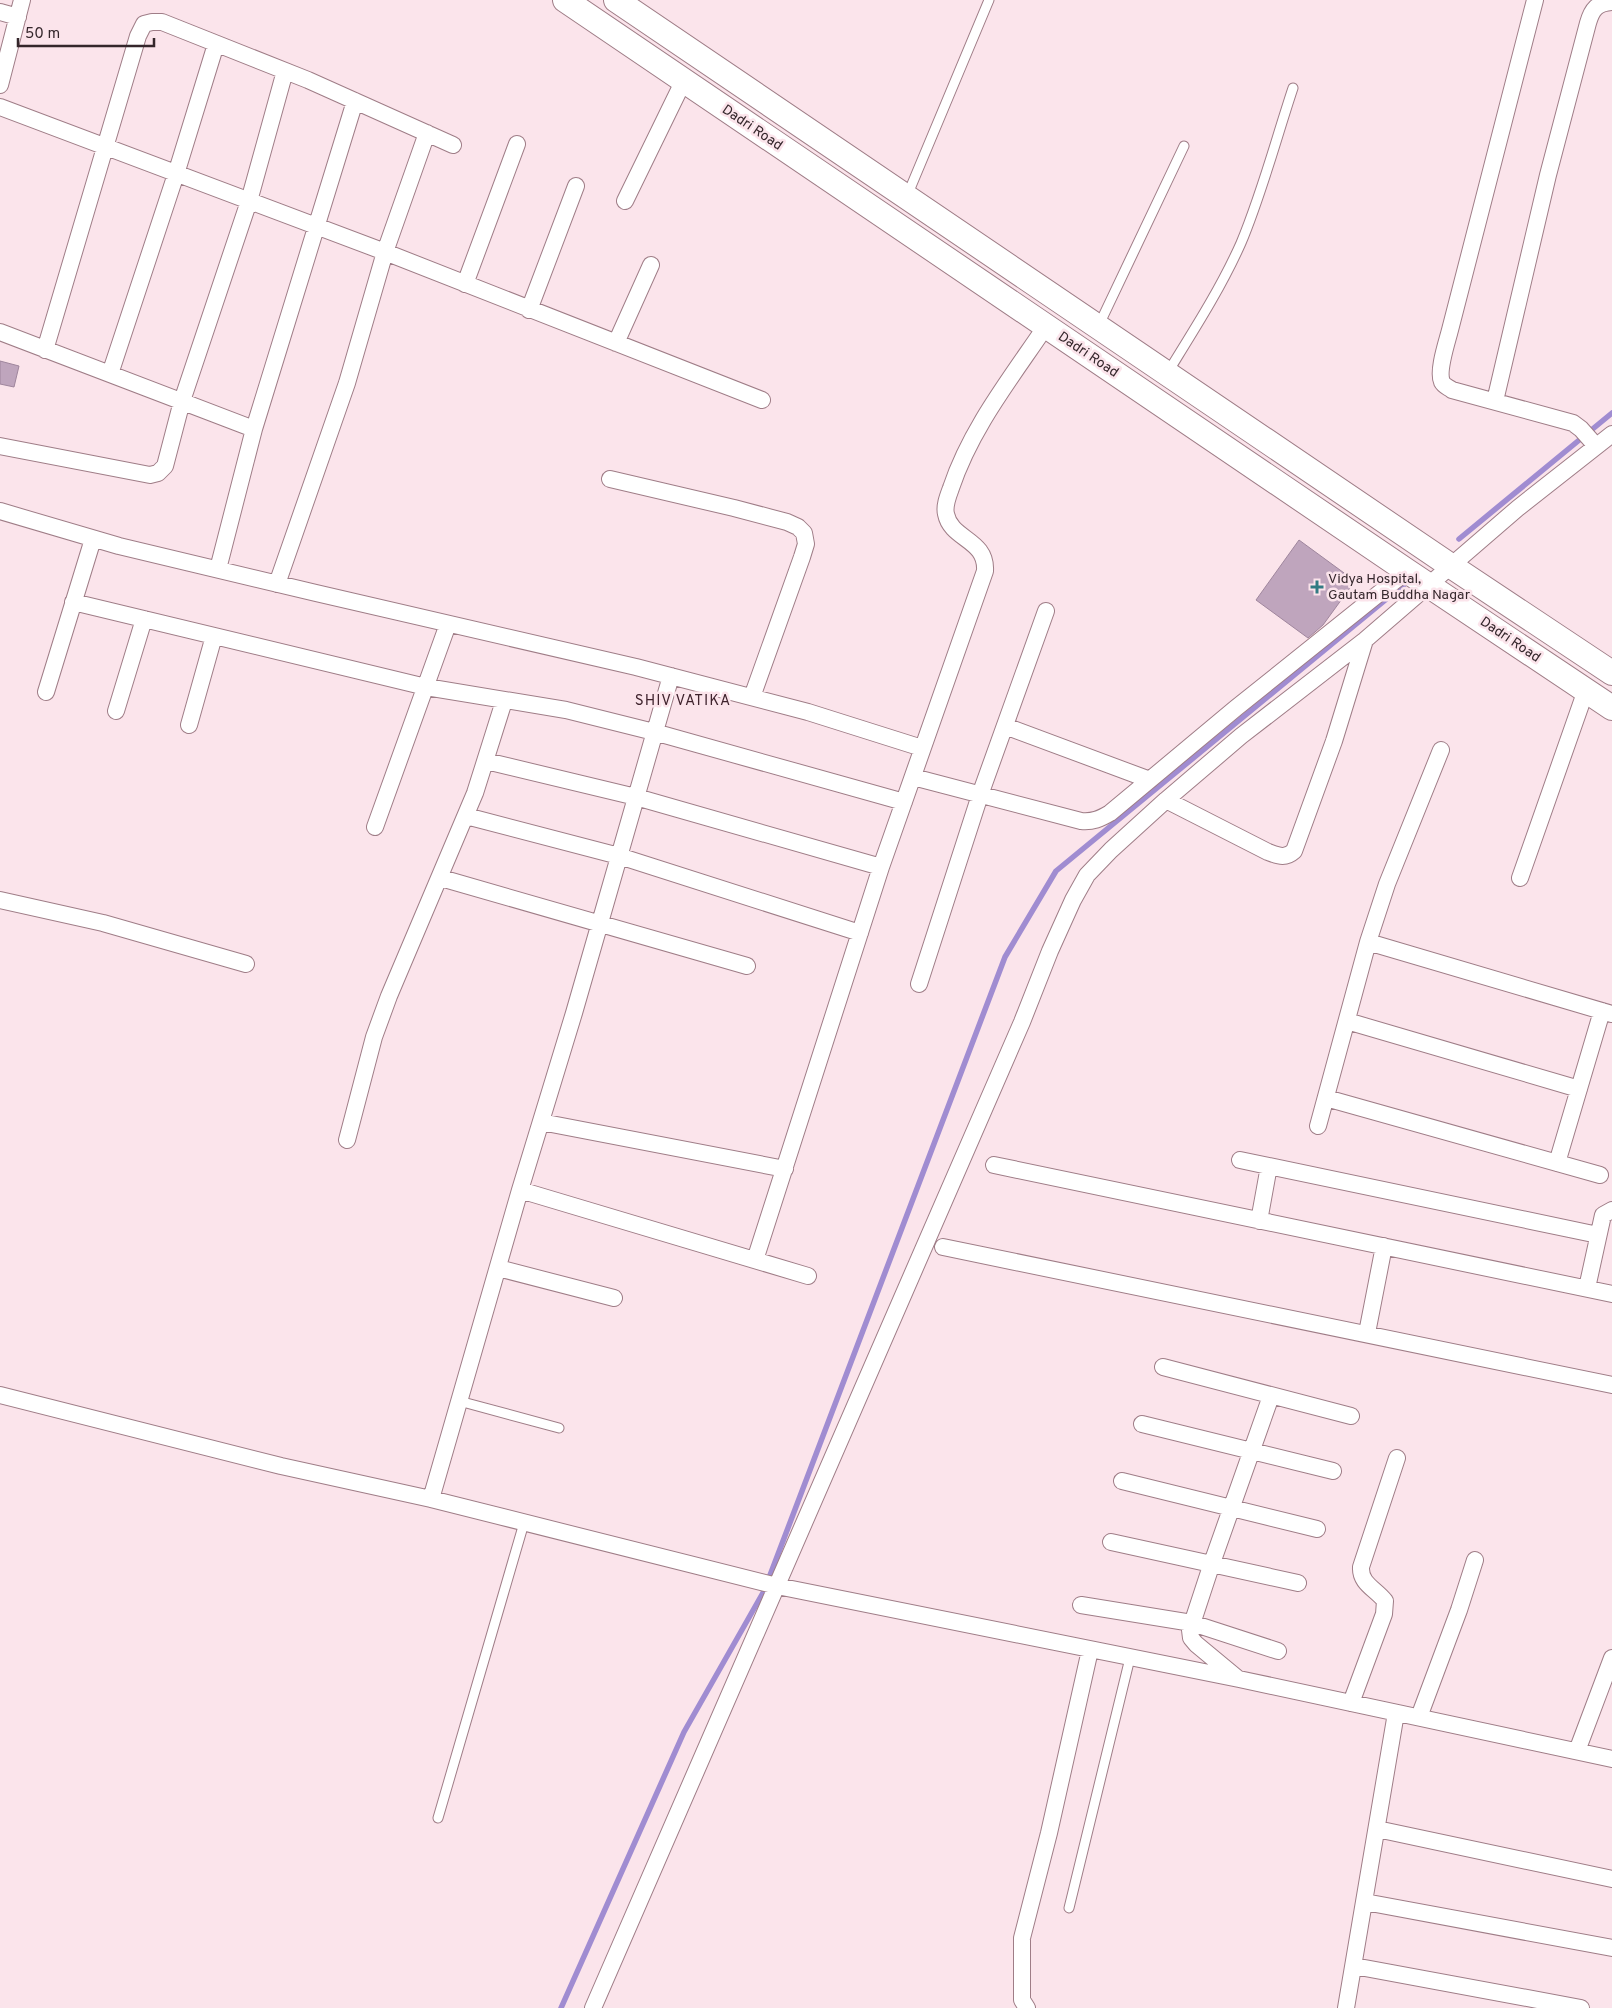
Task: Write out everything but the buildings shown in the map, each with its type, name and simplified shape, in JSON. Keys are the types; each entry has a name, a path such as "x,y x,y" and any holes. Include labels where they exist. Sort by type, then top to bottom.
{"street":[{"path":"0,82 22,0"},
{"name":"Dadri Road","path":"565,0 683,82 1612,708"},
{"name":"Dadri Road","path":"616,0 1450,566 1612,673"},
{"path":"1536,0 1441,367 1441,378 1443,384 1452,390 1567,422 1590,439"},
{"path":"1495,401 1548,175 1591,11 1597,5 1612,2"},
{"path":"0,12 18,17"},
{"path":"45,350 104,146 138,36 144,24 162,22 285,71 453,145"},
{"path":"110,374 176,174 216,44"},
{"path":"0,446 150,476 158,473 164,466 182,401 249,202 285,71"},
{"path":"625,201 683,82"},
{"path":"218,569 254,429 355,101"},
{"path":"0,107 385,252 762,400"},
{"path":"277,584 347,383 385,252 427,133"},
{"path":"465,284 517,144"},
{"path":"529,310 576,186"},
{"path":"616,343 650,265"},
{"path":"756,1260 881,867 985,571 986,564 982,553 975,544 949,524 945,513 947,500 958,466 973,435 1046,326"},
{"path":"0,332 254,429"},
{"path":"593,2008 770,1583 1022,1022 1050,951 1073,900 1087,875 1166,800 1241,736 1365,640 1429,586 1518,508 1590,439 1612,434"},
{"path":"610,479 765,516 798,527 804,533 806,544 802,557 752,697"},
{"path":"0,511 93,538 277,584 752,697 922,748"},
{"path":"46,692 93,538"},
{"path":"913,777 1090,822 1099,820 1407,571"},
{"path":"73,602 426,687 566,710 654,732 904,802"},
{"path":"919,984 980,795 1046,611"},
{"path":"116,711 144,619"},
{"path":"375,827 448,624"},
{"path":"189,725 214,636"},
{"path":"1166,800 1268,852 1281,857 1289,856 1294,851 1334,741 1365,640"},
{"path":"431,1500 520,1190 620,856 670,676"},
{"path":"1520,878 1586,690"},
{"path":"347,1140 374,1037 389,996 466,816 486,761 504,701"},
{"path":"1004,726 1150,780"},
{"path":"1318,1126 1368,942 1387,884 1441,750"},
{"path":"486,761 636,797 881,867"},
{"path":"466,816 620,856 860,933"},
{"path":"440,878 747,966"},
{"path":"0,900 103,923 246,964"},
{"path":"1368,942 1607,1013 1579,1089 1557,1163"},
{"path":"1347,1021 1579,1089"},
{"path":"1326,1098 1600,1175"},
{"path":"541,1122 785,1169"},
{"path":"1240,1160 1598,1235"},
{"path":"994,1165 1612,1294"},
{"path":"1259,1221 1268,1166"},
{"path":"520,1190 808,1276"},
{"path":"1586,1288 1603,1215 1612,1210"},
{"path":"1367,1333 1384,1246"},
{"path":"943,1247 1612,1385"},
{"path":"498,1268 614,1298"},
{"path":"1162,1366 1351,1416"},
{"path":"0,1394 281,1466 431,1500 770,1583 1239,1679 1612,1759"},
{"path":"1239,1679 1196,1644 1191,1638 1192,1623 1271,1396"},
{"path":"1142,1424 1333,1471"},
{"path":"1351,1703 1384,1614 1385,1601 1366,1583 1362,1577 1361,1567 1397,1458"},
{"path":"1122,1481 1317,1529"},
{"path":"1111,1542 1298,1583"},
{"path":"1419,1718 1476,1560"},
{"path":"1081,1605 1192,1623 1278,1651"},
{"path":"1027,2008 1022,2000 1022,1938 1051,1824 1090,1650"},
{"path":"1577,1751 1612,1658"},
{"path":"1346,2008 1396,1713"},
{"path":"1377,1829 1612,1879"},
{"path":"1364,1902 1612,1948"},
{"path":"1354,1966 1534,2004 1580,2008"}],"lane":[{"path":"906,197 989,0"},
{"path":"1167,374 1203,315 1240,243 1258,198 1293,88"},
{"path":"1098,327 1184,146"},
{"path":"459,1401 559,1428"},
{"path":"438,1818 524,1523"},
{"path":"1069,1908 1130,1658"}],"waterway":[{"path":"1459,539 1612,413"},
{"path":"561,2008 684,1732 764,1591 1005,957 1056,871 1406,583"}],"place":[{"name":"Vidya Hospital, Gautam Buddha Nagar","path":"1317,587"}],"district":[{"name":"SHIV VATIKA","path":"683,701"}]}
